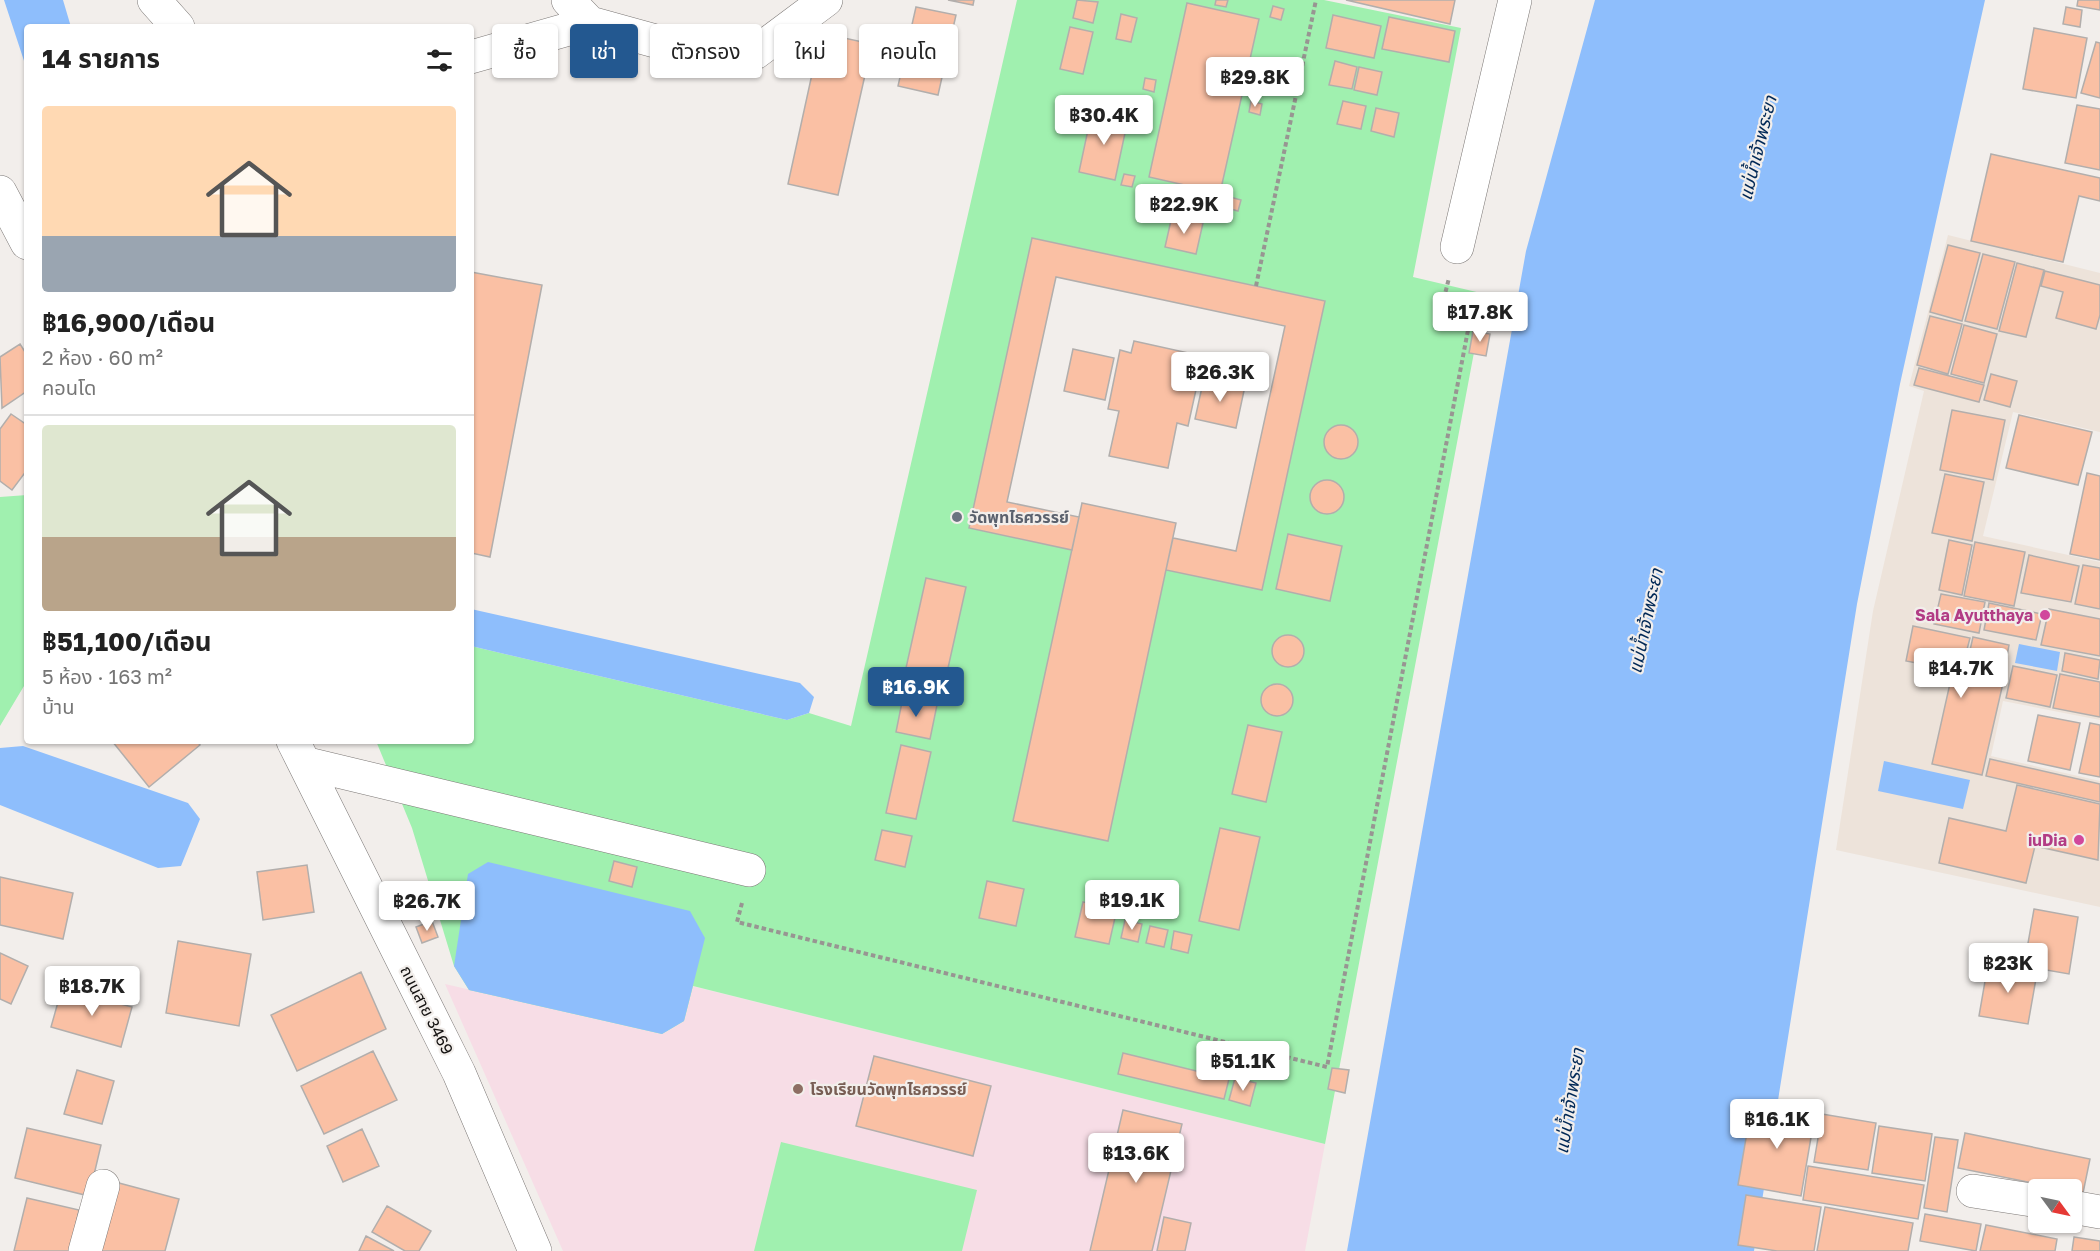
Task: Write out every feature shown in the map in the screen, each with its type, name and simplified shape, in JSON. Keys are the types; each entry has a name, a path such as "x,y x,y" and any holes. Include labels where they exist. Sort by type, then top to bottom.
{"street":[{"path":"154,0 175,24"},
{"path":"474,56 579,11 724,60 755,53 826,0"},
{"path":"1457,247 1515,0"},
{"path":"0,192 24,237"},
{"path":"299,752 749,870"},
{"name":"ถนนสาย 3469","path":"299,752 459,1073 535,1251"},
{"path":"85,1251 104,1186"},
{"path":"1973,1191 2028,1200"},
{"path":"2082,1209 2100,1212"}],"path":[{"path":"1256,286 1316,0"},
{"path":"749,870 737,922 1327,1067 1473,304 1444,298 1457,247"}],"shaded area":[{"path":"1948,235 2100,273 2100,432 2013,412 1983,536 2100,562 2100,720 2003,701 1991,756 2100,781 2100,907 1836,850 1873,611 1924,391 1909,386"},
{"name":"โรงเรียนวัดพุทไธศวรรย์","path":"445,984 662,1034 684,1021 692,986 1325,1144 1305,1251 563,1251"}],"green space":[{"path":"1017,0 1324,0 1461,28 1413,277 1485,294 1325,1144 693,986 684,1021 662,1034 469,990 454,966 412,828 377,744 474,744 474,647 787,720 809,713 851,726","holes":["1032,238 1325,301 1262,590 1166,570 1108,840 1072,550 969,528"]},
{"path":"24,495 24,686 0,726 0,497"},
{"path":"781,1142 977,1190 962,1251 754,1251"}],"water":[{"path":"4,0 63,0 70,24 24,24 24,61"},
{"name":"แม่น้ำเจ้าพระยา","path":"1595,0 1985,0 1900,384 1857,604 1754,1251 1347,1251 1526,251"},
{"path":"474,610 800,683 814,697 809,713 787,720 474,647"},
{"path":"2019,644 2060,652 2057,671 2015,663"},
{"path":"23,746 188,803 200,819 181,866 158,868 0,805 0,748"},
{"path":"1884,761 1970,780 1963,809 1878,791"},
{"path":"488,862 690,911 705,938 684,1021 662,1034 469,990 454,966 468,874"}],"building":[{"path":"948,0 974,0 973,5"},
{"path":"1077,0 1098,2 1093,23 1073,18"},
{"path":"1216,0 1228,0 1226,7 1215,5"},
{"path":"1346,0 1455,0 1450,24"},
{"path":"2078,0 2100,0 2100,10 2077,6"},
{"path":"1187,3 1259,19 1220,193 1149,177"},
{"path":"1273,6 1284,9 1281,20 1270,17"},
{"path":"916,7 956,15 954,24 912,24"},
{"path":"2066,7 2082,10 2080,27 2063,24"},
{"path":"1121,14 1137,18 1131,42 1116,39"},
{"path":"1333,15 1381,26 1374,58 1326,48"},
{"path":"1389,17 1455,31 1449,62 1382,49"},
{"path":"1070,27 1093,32 1083,74 1060,69"},
{"path":"2034,28 2087,38 2076,98 2023,89"},
{"path":"847,39 859,41 859,78 864,78 838,195 788,184 811,78 847,78"},
{"path":"2096,42 2100,43 2100,98 2081,93"},
{"path":"1335,61 1357,67 1352,89 1329,85"},
{"path":"1359,67 1382,72 1377,95 1354,90"},
{"path":"900,78 942,78 938,95 898,86"},
{"path":"1145,78 1156,80 1154,92 1143,89"},
{"path":"1251,101 1262,104 1260,115 1249,112"},
{"path":"1343,101 1366,106 1361,129 1337,124"},
{"path":"2077,105 2100,109 2100,170 2065,163"},
{"path":"1376,108 1399,113 1394,137 1371,131"},
{"path":"1092,111 1128,119 1115,180 1079,172"},
{"path":"1991,154 2100,178 2100,201 2079,196 2063,262 1971,241"},
{"path":"1124,174 1135,176 1132,187 1121,185"},
{"path":"1175,185 1186,187 1183,199 1172,196"},
{"path":"1230,197 1241,200 1238,211 1227,208"},
{"path":"1172,216 1203,223 1196,254 1165,247"},
{"path":"1032,238 1325,301 1262,590 1166,570 1173,538 1236,551 1285,326 1056,277 1007,502 1079,517 1072,550 969,528"},
{"path":"1948,245 1980,253 1962,321 1930,312"},
{"path":"1983,254 2015,262 1997,329 1965,321"},
{"path":"2017,263 2044,270 2026,337 1999,331"},
{"path":"2045,271 2100,285 2100,315 2096,329 2056,318 2063,292 2041,286"},
{"path":"474,273 542,285 490,557 474,554"},
{"path":"1930,316 1962,324 1948,374 1917,365"},
{"path":"1964,325 1997,334 1984,383 1951,374"},
{"path":"1473,331 1490,334 1486,356 1469,353"},
{"path":"1134,341 1193,354 1190,365 1201,367 1188,426 1177,423 1168,468 1109,456 1119,411 1108,409 1120,350 1131,353"},
{"path":"20,344 24,350 24,393 2,408 0,357"},
{"path":"1073,349 1114,358 1105,400 1064,391"},
{"path":"1919,368 1984,385 1979,402 1914,385"},
{"path":"1991,374 2017,381 2010,407 1984,400"},
{"path":"1204,378 1245,386 1236,428 1195,419"},
{"path":"1952,410 2005,420 1993,480 1940,470"},
{"path":"11,414 24,423 24,474 12,490 0,481 0,429"},
{"path":"2019,415 2092,432 2078,485 2006,468"},
{"path":"1341,425 1353,430 1358,442 1353,454 1341,459 1329,454 1324,442 1329,430"},
{"path":"2087,473 2100,476 2100,560 2070,554"},
{"path":"1945,474 1984,482 1972,541 1932,533"},
{"path":"1327,480 1339,485 1344,497 1339,509 1327,514 1315,509 1310,497 1315,485"},
{"path":"1082,503 1176,523 1108,841 1013,821"},
{"path":"1288,534 1342,546 1330,601 1276,589"},
{"path":"1949,540 1972,545 1962,595 1939,590"},
{"path":"1975,542 2025,552 2014,606 1964,596"},
{"path":"2029,555 2079,566 2071,602 2021,593"},
{"path":"2083,565 2100,568 2100,609 2075,604"},
{"path":"926,578 966,587 944,686 904,677"},
{"path":"1941,594 1985,602 1979,633 1934,624"},
{"path":"1989,603 2042,614 2036,640 1984,630"},
{"path":"2049,609 2100,619 2100,656 2041,645"},
{"path":"1913,626 1970,638 1964,661 2006,670 1982,775 1932,764 1953,670 1906,661"},
{"path":"1288,635 1299,640 1304,651 1299,662 1288,667 1277,662 1272,651 1277,640"},
{"path":"1973,637 2009,645 2005,667 1968,659"},
{"path":"2065,653 2100,660 2098,679 2062,671"},
{"path":"2013,666 2057,675 2050,707 2006,698"},
{"path":"2060,674 2100,682 2100,717 2053,708"},
{"path":"1277,684 1288,689 1293,700 1288,711 1277,716 1266,711 1261,700 1266,689"},
{"path":"903,697 937,705 930,739 896,732"},
{"path":"2038,715 2080,723 2070,770 2028,761"},
{"path":"2090,723 2100,725 2100,777 2079,773"},
{"path":"1248,725 1282,732 1266,802 1232,794"},
{"path":"114,744 199,744 200,745 149,787"},
{"path":"901,745 931,752 916,819 886,813"},
{"path":"1990,759 2100,784 2100,802 1986,776"},
{"path":"2017,785 2100,804 2098,860 2035,846 2026,883 1939,863 1949,818 2006,831"},
{"path":"1220,828 1260,837 1239,930 1199,921"},
{"path":"882,830 912,836 905,867 875,860"},
{"path":"614,861 637,867 632,887 609,881"},
{"path":"307,865 314,912 263,920 257,872"},
{"path":"0,877 73,893 63,939 0,925"},
{"path":"987,881 1024,889 1016,926 979,918"},
{"path":"1083,902 1117,909 1109,944 1075,937"},
{"path":"2034,909 2078,917 2069,974 2024,966"},
{"path":"1125,920 1142,924 1138,942 1121,938"},
{"path":"432,921 438,937 422,943 416,927"},
{"path":"1150,926 1168,930 1164,947 1146,943"},
{"path":"1174,931 1192,935 1188,953 1171,949"},
{"path":"178,941 251,954 239,1026 166,1013"},
{"path":"0,953 28,966 11,1004 0,999"},
{"path":"1988,964 2037,973 2028,1024 1979,1016"},
{"path":"361,972 386,1029 297,1071 271,1015"},
{"path":"62,988 132,1007 121,1047 51,1027"},
{"path":"373,1051 397,1100 324,1134 301,1086"},
{"path":"1123,1053 1229,1079 1224,1099 1118,1074"},
{"path":"874,1056 991,1086 973,1156 856,1126"},
{"path":"1332,1068 1349,1070 1345,1093 1328,1089"},
{"path":"77,1070 114,1081 102,1124 64,1114"},
{"path":"1235,1078 1256,1083 1250,1106 1229,1100"},
{"path":"1752,1103 1815,1114 1801,1196 1738,1185"},
{"path":"1123,1110 1182,1124 1152,1251 1090,1251"},
{"path":"1822,1114 1876,1123 1868,1170 1814,1162"},
{"path":"1879,1126 1932,1134 1925,1181 1872,1173"},
{"path":"27,1128 101,1145 89,1196 15,1178"},
{"path":"362,1129 379,1166 343,1182 327,1146"},
{"path":"1965,1133 2090,1159 2083,1193 2082,1179 2028,1179 2028,1182 1958,1168"},
{"path":"1935,1137 1958,1140 1947,1212 1924,1208"},
{"path":"1808,1166 1924,1185 1918,1219 1803,1200"},
{"path":"119,1183 179,1199 165,1251 100,1251"},
{"path":"1746,1195 1821,1207 1814,1251 1777,1251 1738,1245"},
{"path":"27,1198 79,1210 70,1251 14,1251"},
{"path":"387,1206 431,1231 419,1251 405,1251 372,1232"},
{"path":"1825,1207 1913,1223 1908,1251 1817,1251"},
{"path":"1925,1214 1981,1224 1976,1251 1920,1241"},
{"path":"1164,1217 1191,1223 1185,1251 1157,1251"},
{"path":"1986,1225 2057,1239 2055,1251 1980,1251"},
{"path":"366,1236 394,1251 359,1251"},
{"path":"2074,1237 2100,1241 2100,1251 2072,1251"}],"place":[{"name":"วัดพุทไธศวรรย์","path":"957,517"},
{"name":"Sala Ayutthaya","path":"2045,615"},
{"name":"iuDia","path":"2079,840"},
{"name":"โรงเรียนวัดพุทไธศวรรย์","path":"798,1089"}]}
